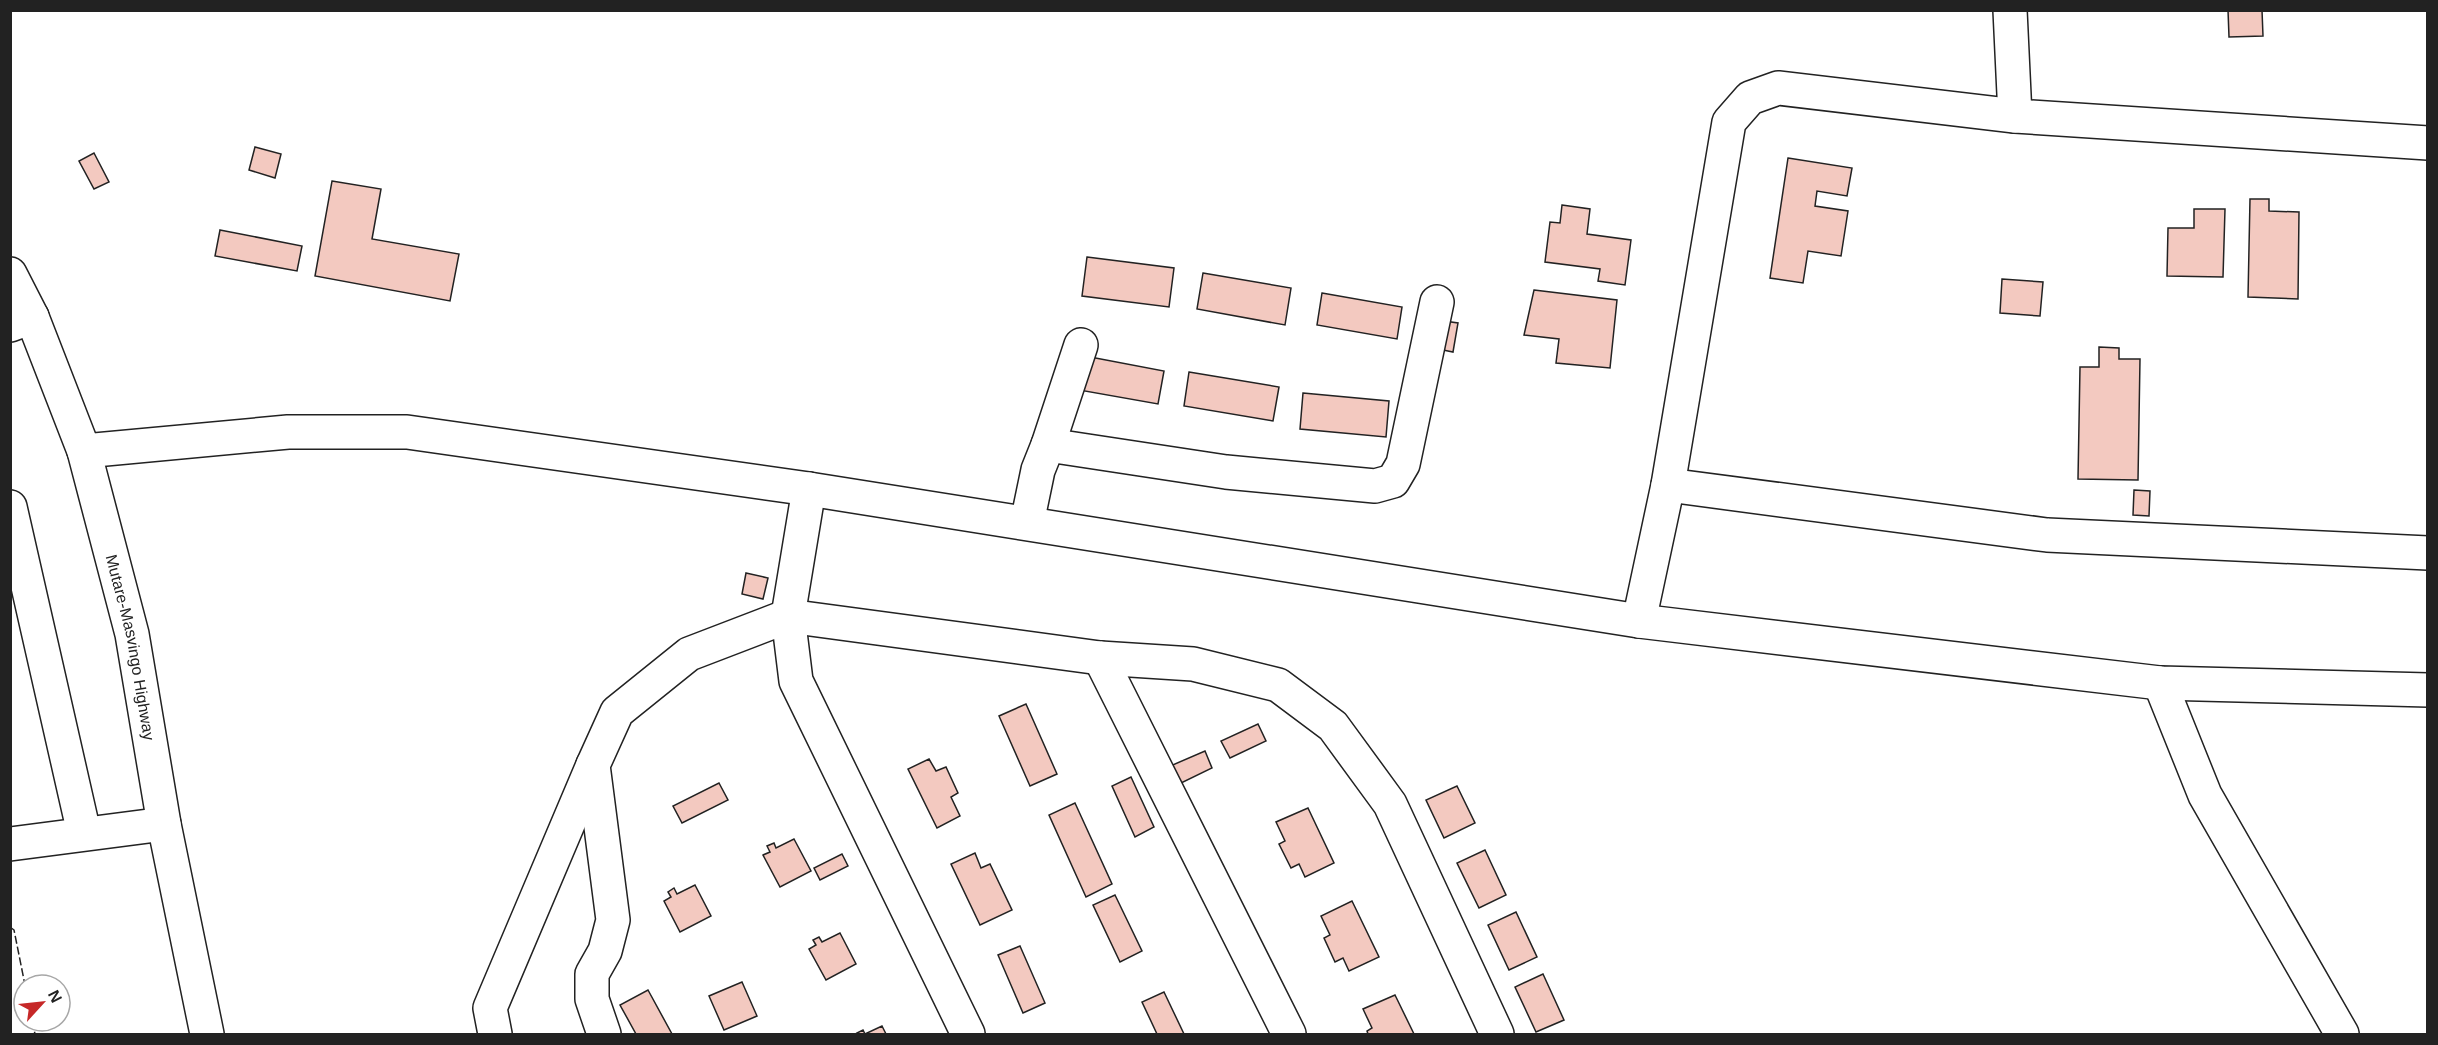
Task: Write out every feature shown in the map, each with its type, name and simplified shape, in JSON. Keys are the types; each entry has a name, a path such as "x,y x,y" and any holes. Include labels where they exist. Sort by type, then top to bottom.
{"main road":[{"path":"2010,10 2015,116"},
{"path":"1639,621 1668,485 1729,122 1750,98 1778,88 2015,116 2427,143"},
{"name":"Mutare-Masvingo Highway","path":"10,274 21,321 84,451 132,634 164,824 207,1035"},
{"path":"1048,445 1226,472 1375,486 1393,481 1403,464 1437,302"},
{"path":"1027,523 1038,470 1080,345"},
{"path":"84,451 288,432 407,432 809,489 1639,621 2160,683 2427,690"},
{"path":"1668,485 2047,535 2427,553"},
{"path":"809,489 788,616 796,681 968,1035"},
{"path":"10,507 84,833"},
{"path":"495,1035 490,1008 617,712 689,654 788,616 1100,658 1193,664 1278,686 1333,726 1390,804 1497,1035"},
{"path":"1100,658 1289,1035"},
{"path":"2160,683 2205,795 2342,1035"},
{"path":"593,765 612,920 604,951 592,974 592,999 604,1035"},
{"path":"10,844 164,824"}],"building":[{"path":"2228,10 2262,10 2263,36 2229,37"},
{"path":"255,147 281,154 275,178 249,170"},
{"path":"94,153 109,182 94,189 79,161"},
{"path":"1788,158 1852,168 1847,196 1817,191 1815,206 1848,211 1841,256 1808,251 1803,283 1770,278"},
{"path":"332,181 381,189 372,239 459,254 450,301 315,276"},
{"path":"2250,199 2269,199 2269,211 2299,212 2298,299 2248,297"},
{"path":"1562,205 1590,209 1587,234 1631,240 1625,285 1598,281 1600,269 1545,262 1550,222 1560,223"},
{"path":"2194,209 2225,209 2223,277 2167,276 2168,228 2194,228"},
{"path":"220,230 302,246 297,271 215,256"},
{"path":"1087,257 1174,268 1169,307 1082,296"},
{"path":"1203,273 1291,288 1285,325 1197,309"},
{"path":"2002,279 2043,282 2040,316 2000,313"},
{"path":"1534,290 1617,300 1610,368 1556,363 1559,339 1524,335"},
{"path":"1322,293 1402,307 1397,339 1317,325"},
{"path":"1444,321 1458,323 1453,352 1438,349"},
{"path":"2099,347 2119,348 2119,359 2140,359 2138,480 2078,479 2080,367 2099,367"},
{"path":"1085,356 1164,371 1158,404 1079,390"},
{"path":"1189,372 1279,387 1273,421 1184,406"},
{"path":"1303,393 1389,401 1386,437 1300,429"},
{"path":"2134,490 2150,491 2149,516 2133,515"},
{"path":"746,573 768,578 763,599 742,594"},
{"path":"1026,704 1057,774 1030,786 999,716"},
{"path":"1258,724 1266,741 1230,758 1221,741"},
{"path":"1205,751 1212,768 1177,785 1168,767"},
{"path":"929,759 936,771 946,767 958,793 951,797 960,816 937,828 908,769"},
{"path":"1131,777 1154,827 1135,837 1112,786"},
{"path":"719,783 728,800 682,823 673,806"},
{"path":"1457,786 1475,823 1444,838 1426,800"},
{"path":"1075,803 1112,884 1086,897 1049,815"},
{"path":"1308,808 1334,863 1305,877 1299,864 1291,868 1279,844 1285,841 1276,822"},
{"path":"794,839 811,871 780,887 763,855 770,852 767,846 774,843 776,848"},
{"path":"1485,850 1506,895 1479,908 1457,863"},
{"path":"975,853 981,868 990,864 1012,910 980,925 951,864"},
{"path":"842,854 848,866 820,880 814,868"},
{"path":"695,885 711,916 680,932 664,901 671,897 668,892 674,888 677,894"},
{"path":"1115,895 1142,951 1120,962 1093,905"},
{"path":"1352,901 1379,957 1349,971 1343,958 1335,962 1324,938 1330,935 1321,916"},
{"path":"1516,912 1537,957 1509,970 1488,925"},
{"path":"840,933 856,964 826,980 809,949 816,945 813,940 819,937 822,942"},
{"path":"1020,946 1045,1003 1023,1013 998,955"},
{"path":"1543,974 1564,1020 1536,1032 1515,987"},
{"path":"742,982 757,1016 724,1030 709,996"},
{"path":"648,990 672,1034 636,1034 620,1005"},
{"path":"1164,992 1184,1034 1157,1034 1142,1002"},
{"path":"1395,995 1414,1034 1368,1034 1367,1031 1372,1028 1363,1009"},
{"path":"882,1026 886,1034 865,1034"}],"fence":[{"path":"10,927 14,930 23,973"}]}
